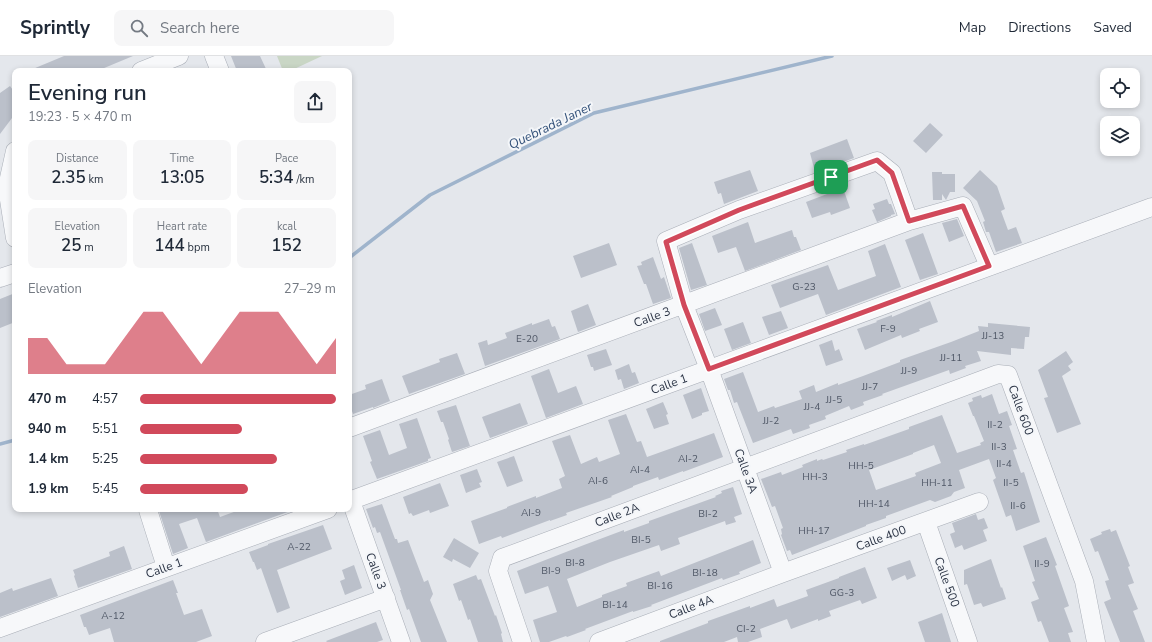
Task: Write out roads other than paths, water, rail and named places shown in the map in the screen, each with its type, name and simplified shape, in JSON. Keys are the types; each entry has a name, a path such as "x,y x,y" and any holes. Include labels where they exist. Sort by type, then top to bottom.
{"street":[{"path":"149,68 179,56"},
{"path":"214,56 219,68"},
{"name":"Calle 3A","path":"783,573 709,369 684,305 666,242 746,208 877,160 892,173 909,221"},
{"path":"12,164 7,187 12,219"},
{"name":"Calle 3","path":"352,427 909,221 963,206 989,266"},
{"name":"Calle 1","path":"352,500 1152,207"},
{"path":"0,278 12,274"},
{"name":"Calle 600","path":"745,468 998,374 1008,375 1084,581 1096,642"},
{"name":"Calle 2A","path":"522,642 498,571 502,558 745,468"},
{"name":"Calle 400","path":"783,573 979,502"},
{"name":"Calle 3","path":"352,506 402,642"},
{"path":"149,512 166,567"},
{"name":"Calle 1","path":"0,628 320,512"},
{"name":"Calle 500","path":"926,522 968,642"},
{"name":"Calle 4A","path":"599,642 783,573"},
{"path":"275,640 386,598"}],"waterway":[{"name":"Quebrada Janer","path":"352,256 430,195 594,113 832,56"},
{"name":"Quebrada Janer","path":"0,444 12,441"}]}
